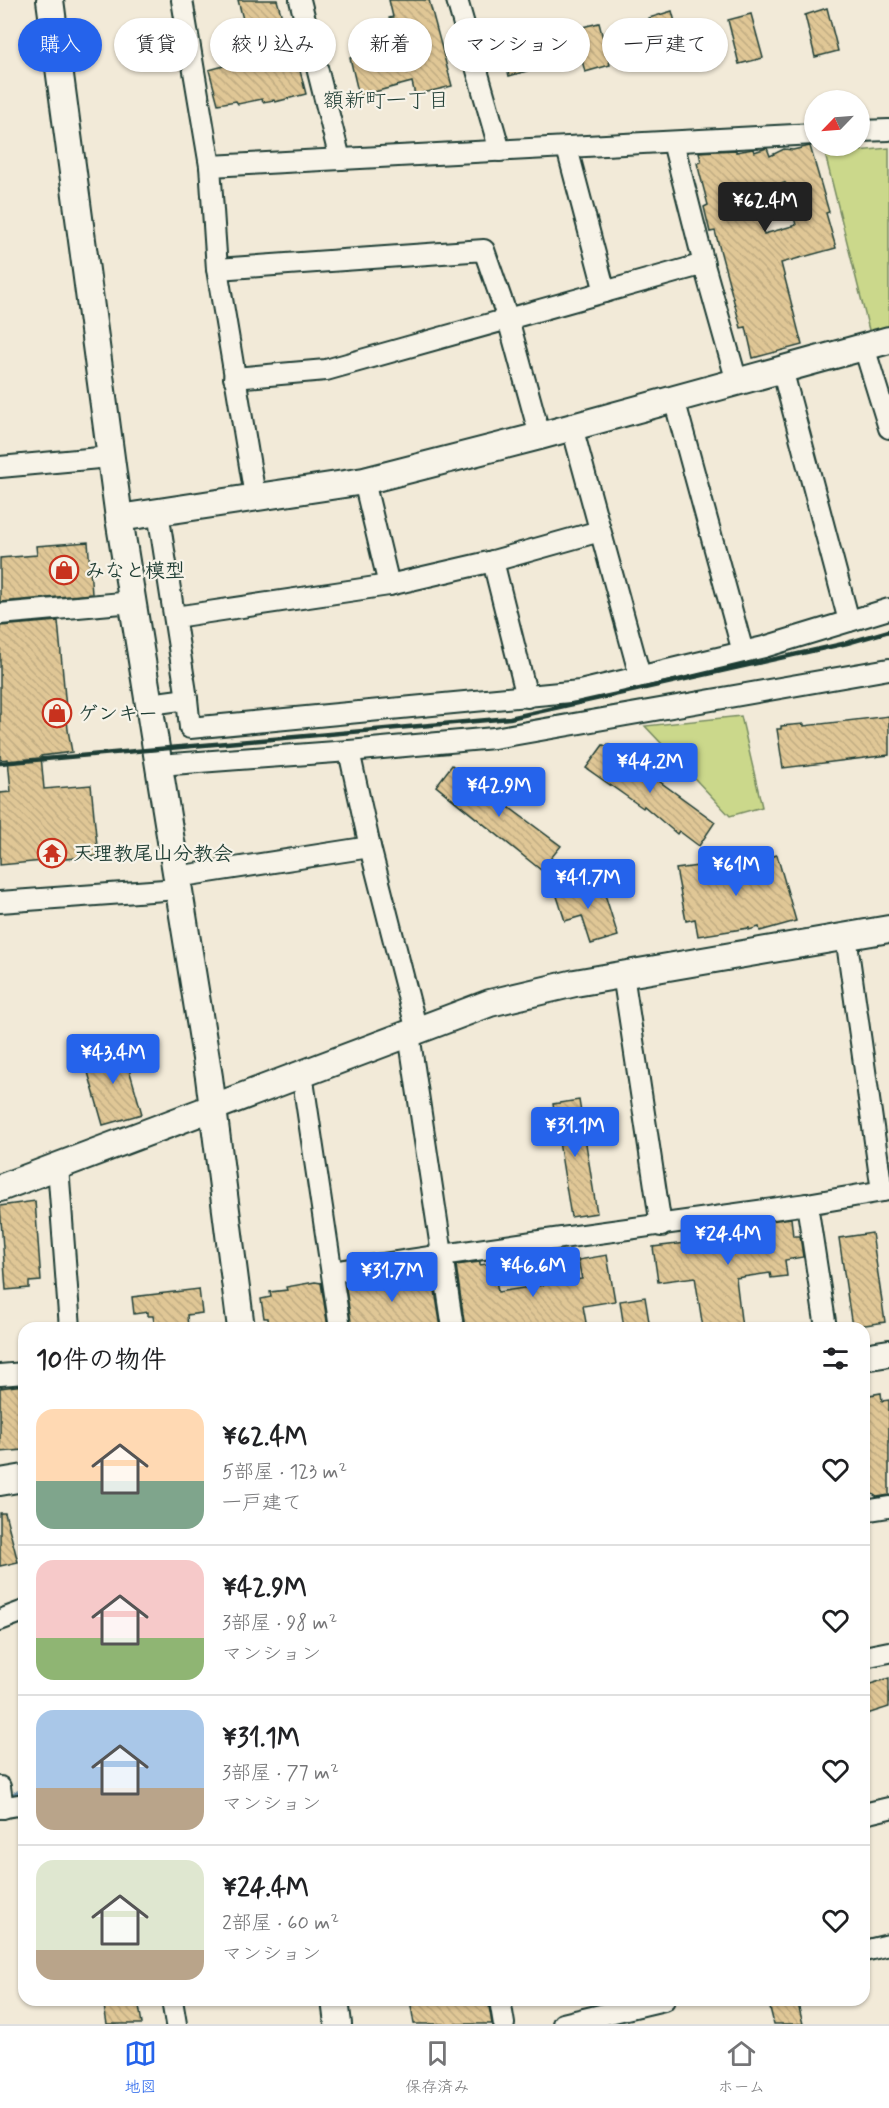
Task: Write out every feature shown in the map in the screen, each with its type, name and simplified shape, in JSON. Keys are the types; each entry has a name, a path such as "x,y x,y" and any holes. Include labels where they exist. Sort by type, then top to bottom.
{"street":[{"path":"50,0 110,457 213,1108 241,1322"},
{"path":"182,0 210,166 218,269 234,378 255,496"},
{"path":"300,0 340,159"},
{"path":"457,0 500,151"},
{"path":"870,131 889,130"},
{"path":"210,166 804,135"},
{"path":"673,142 702,258 737,382"},
{"path":"567,148 605,292"},
{"path":"218,269 484,250 508,319 540,436"},
{"path":"234,378 326,369 704,264 702,258"},
{"path":"119,518 364,481 540,436 889,340"},
{"path":"864,347 889,428"},
{"path":"782,369 849,621"},
{"path":"674,399 743,652"},
{"path":"572,427 640,676"},
{"path":"0,467 110,457"},
{"path":"364,481 388,585"},
{"path":"158,512 190,728 580,691 743,652 889,609"},
{"path":"175,617 388,585 493,561 600,531"},
{"path":"493,561 526,697"},
{"path":"0,614 133,602"},
{"path":"159,765 494,738 889,669"},
{"path":"150,704 187,699"},
{"path":"349,751 413,1032 452,1322"},
{"path":"0,902 177,883 370,847"},
{"path":"0,1188 490,1003 623,974 889,929"},
{"path":"332,1272 442,1254 661,1226 886,1190 846,936"},
{"path":"623,974 661,1226"},
{"path":"302,1074 339,1322"},
{"path":"58,1166 70,1322"},
{"path":"807,1204 825,1322"},
{"path":"870,1356 889,1353"},
{"path":"0,1375 18,1374"},
{"path":"0,1482 18,1479"},
{"path":"870,1509 889,1507"},
{"path":"0,1620 18,1613"},
{"path":"870,1657 889,1652"},
{"path":"0,1787 2,1808 18,1805"},
{"path":"870,1813 889,1808"},
{"path":"870,1950 889,1945"},
{"path":"173,2006 176,2024"},
{"path":"335,2006 338,2024"},
{"path":"501,2006 504,2024"},
{"path":"563,2024 639,2006"}],"green space":[{"path":"889,148 889,329 870,334 826,156 870,156 870,150"},
{"path":"741,716 762,807 730,816 645,726"}],"building":[{"path":"238,0 277,0 282,18 243,18"},
{"path":"389,0 429,0 444,56 444,72 448,72 452,86 415,95 412,82 359,96 353,72 432,72 432,18 389,18 393,17"},
{"path":"827,8 838,51 815,57 805,15"},
{"path":"672,11 674,18 649,18"},
{"path":"751,14 763,58 739,64 728,20"},
{"path":"599,23 602,34 602,67 590,71 590,25"},
{"path":"209,70 210,72 300,72 306,94 275,102 274,100 263,102 262,99 238,104 236,101 218,104"},
{"path":"508,72 523,72 509,76"},
{"path":"804,147 804,156 813,156 829,212 826,213 836,248 781,263 802,345 753,358 746,327 741,328 715,231 710,232 704,207 708,205 697,163 701,162 699,152 736,150 736,152 753,149 754,152 767,148 770,156 784,149","holes":["785,183 796,225 764,234 752,192"]},
{"name":"みなと模型","path":"88,542 92,594 0,602 0,558 37,555 36,546"},
{"path":"58,621 72,752 41,756 44,789 91,785 98,856 0,865 0,793 11,792 8,759 0,760 0,626"},
{"path":"889,716 889,755 783,768 777,729 781,729 781,726 804,724 804,726"},
{"path":"608,744 715,822 699,846 679,831 677,834 644,806 643,808 586,768 603,745"},
{"path":"452,765 561,846 541,870 436,786"},
{"path":"777,855 796,921 760,931 759,927 698,936 695,919 686,921 676,869 713,864 714,868 732,865 732,867"},
{"path":"574,881 577,889 602,885 618,936 591,944 582,916 565,921 554,887"},
{"path":"117,1045 118,1049 123,1048 142,1114 103,1125 84,1058 100,1054 99,1049"},
{"path":"579,1100 597,1213 571,1217 553,1104"},
{"path":"35,1201 41,1281 29,1282 29,1288 6,1290 0,1206"},
{"path":"791,1218 793,1236 800,1236 803,1257 785,1260 787,1276 771,1278 770,1273 736,1278 741,1322 702,1322 695,1277 658,1282 653,1247 694,1242 693,1238 710,1236 709,1230 728,1227 729,1237 765,1232 764,1222"},
{"path":"872,1233 885,1322 870,1324 870,1322 851,1322 839,1238"},
{"path":"607,1255 615,1301 583,1306 586,1322 464,1322 456,1265 493,1263 498,1292 582,1279 578,1260"},
{"path":"414,1271 415,1276 418,1276 420,1288 434,1285 440,1322 351,1322 345,1282"},
{"path":"321,1283 327,1322 268,1322 268,1318 264,1318 261,1299 271,1297 270,1292 287,1290 286,1287"},
{"path":"199,1289 202,1313 187,1315 188,1322 154,1322 153,1316 148,1316 148,1312 134,1314 132,1297"},
{"path":"645,1297 649,1322 623,1322 620,1301"},
{"path":"18,1386 18,1450 0,1452 0,1388"},
{"path":"881,1393 882,1401 889,1400 889,1495 877,1497 870,1492 870,1474 872,1474 870,1395"},
{"path":"0,1513 5,1513 18,1562 0,1566"},
{"path":"889,1678 889,1707 870,1713 870,1684"},
{"path":"104,2006 139,2006 142,2024 107,2024"},
{"path":"411,2006 489,2006 492,2024 414,2024"},
{"path":"770,2006 798,2006 803,2024 774,2024"}],"railway":[{"path":"0,763 510,718 847,643 889,631"}],"place":[{"name":"みなと模型","path":"64,570"},
{"name":"ゲンキー","path":"57,713"},
{"name":"天理教尾山分教会","path":"52,853"}],"district":[{"name":"額新町一丁目","path":"386,100"}]}
